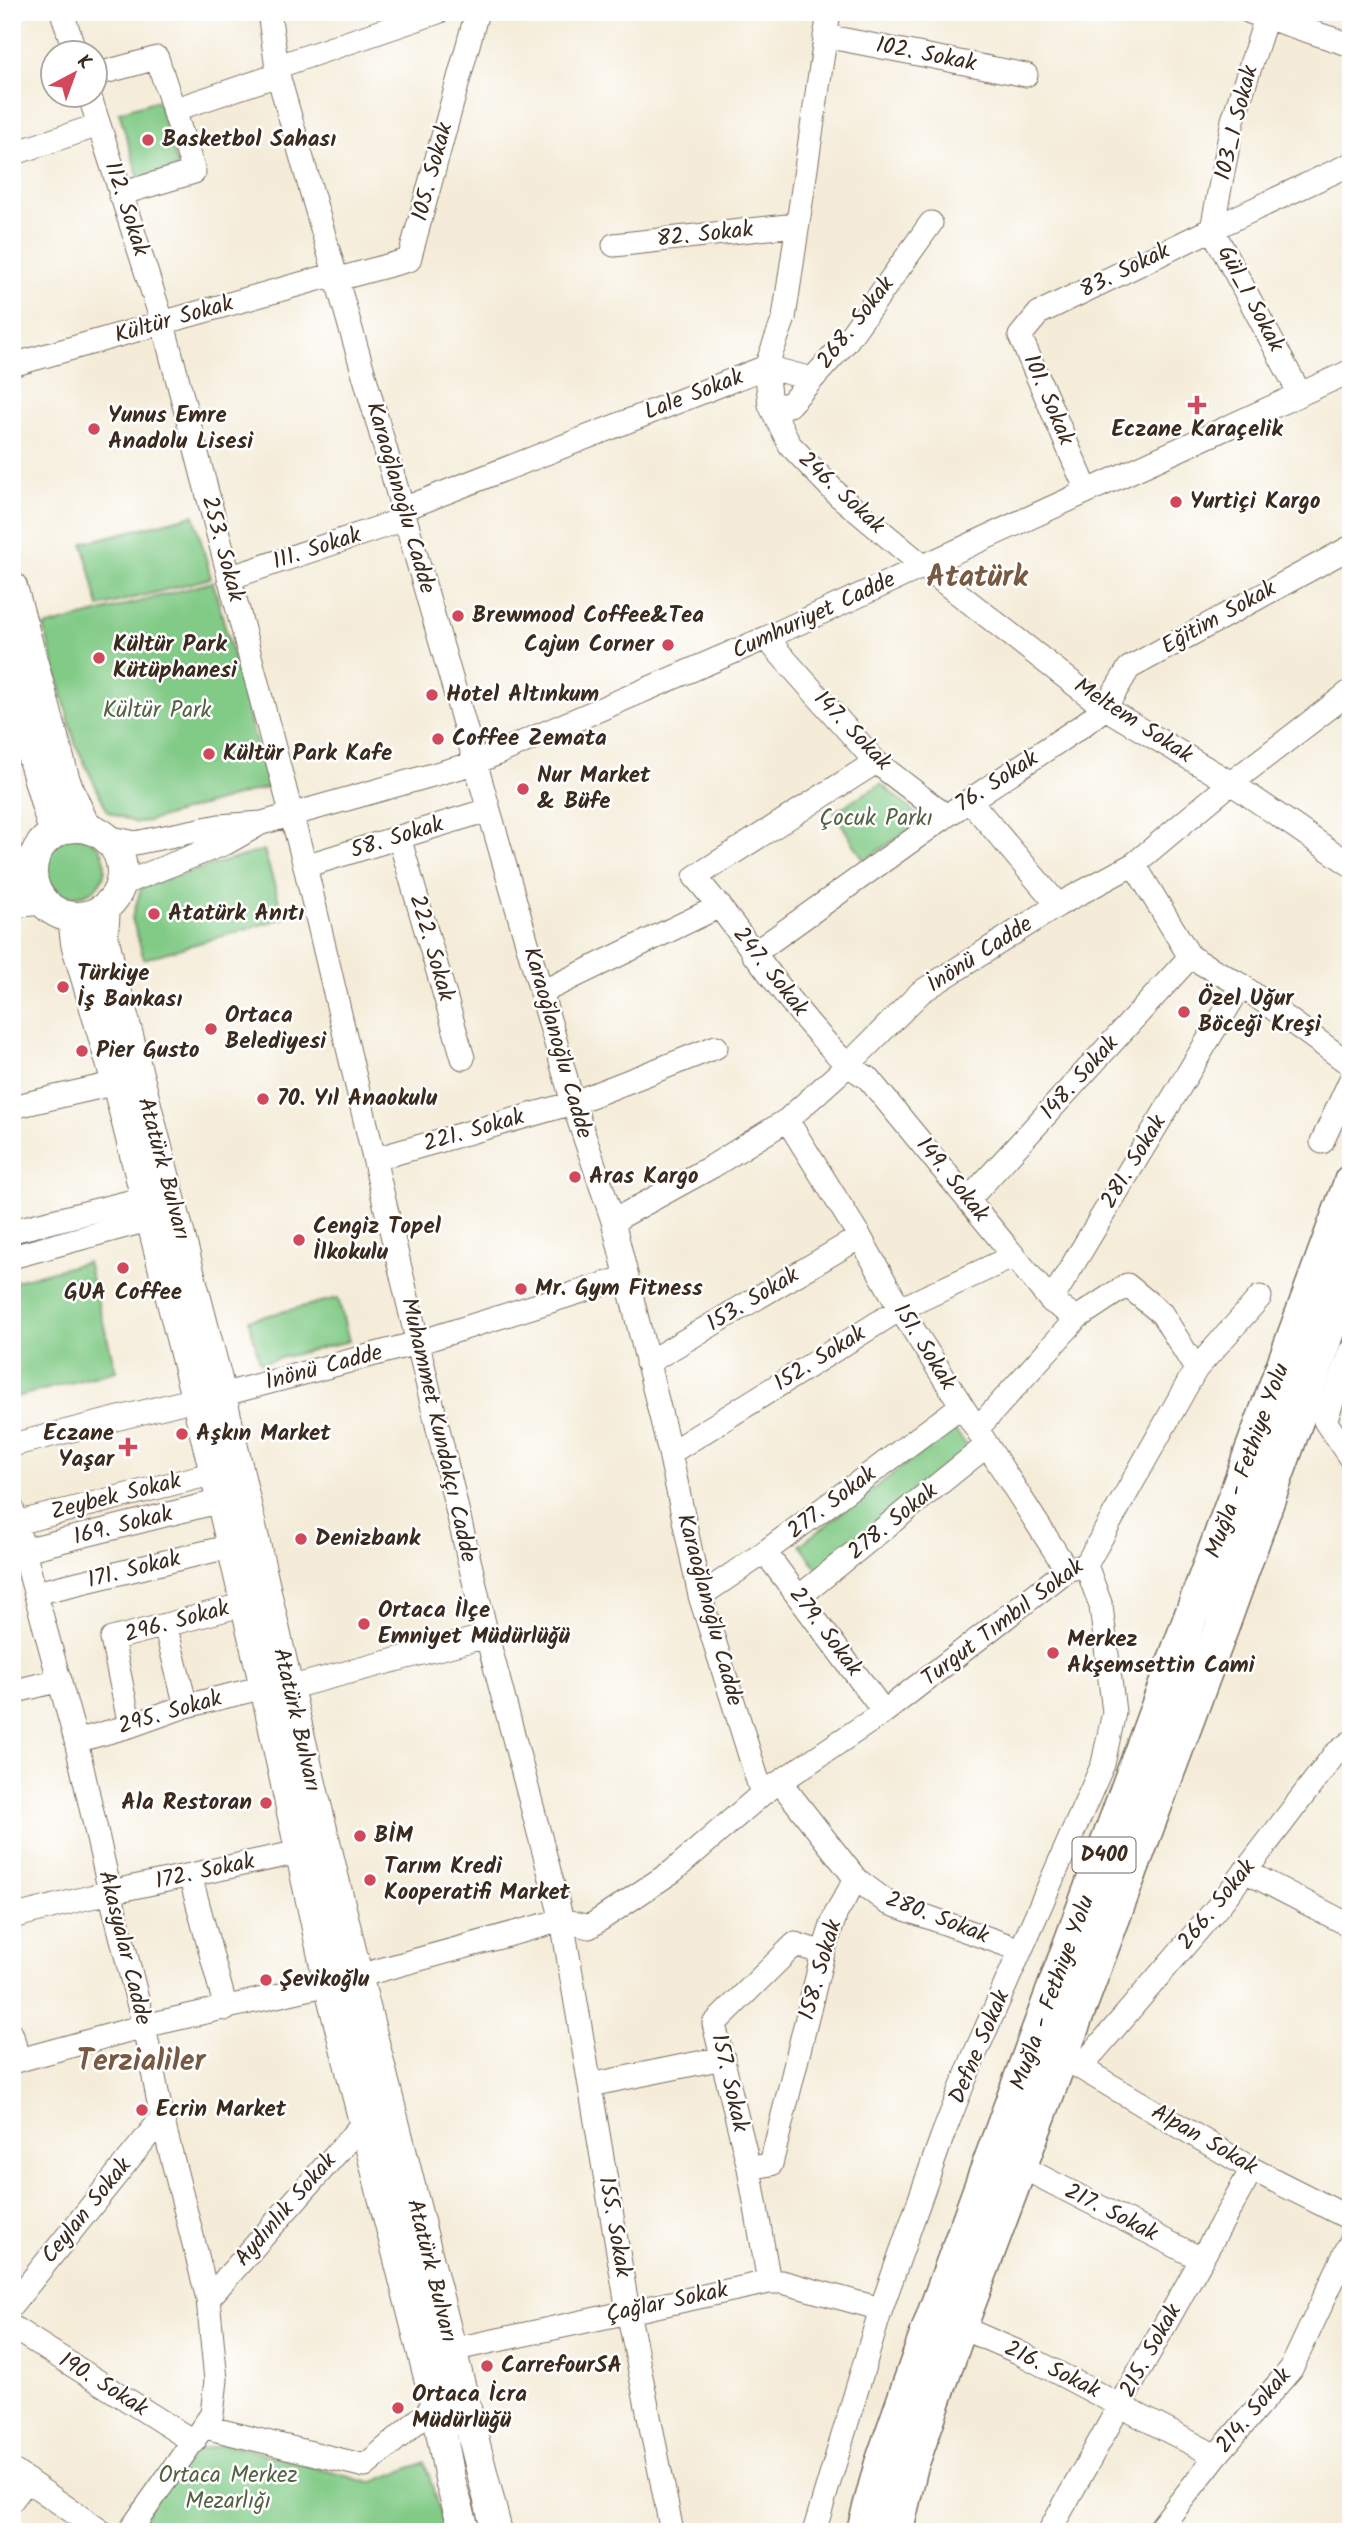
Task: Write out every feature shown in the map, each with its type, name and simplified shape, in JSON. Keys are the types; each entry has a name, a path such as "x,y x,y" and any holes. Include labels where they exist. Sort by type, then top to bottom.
{"highway":[{"name":"Muğla - Fethiye Yolu","path":"863,2532 881,2465 931,2322 1351,1181"},
{"name":"Muğla - Fethiye Yolu","path":"896,2532 911,2467 960,2327 1020,2166 1071,2062 1351,1269"}],"main road":[{"path":"12,587 65,781 96,832 115,847 120,859 113,896 95,914 73,917 62,915 43,903 32,883 34,851 12,685"},
{"path":"34,851 74,826 96,832"},
{"name":"Atatürk Bulvarı","path":"113,896 103,936 208,1397 277,1688 357,1975 497,2532"},
{"name":"Atatürk Bulvarı","path":"73,917 76,943 117,1083 149,1209 208,1397 215,1472 221,1502 246,1604 277,1688 300,1852 329,1984 436,2405 451,2484 465,2532"}],"street":[{"path":"62,12 70,38"},
{"name":"Karaoğlanoğlu Cadde","path":"269,12 277,71 573,1102 613,1220 670,1453 700,1597 771,1788"},
{"path":"173,110 438,12"},
{"name":"105. Sokak","path":"337,276 409,260 477,12"},
{"name":"Lale Sokak","path":"404,514 766,367 784,318 829,12"},
{"path":"1258,15 1351,45"},
{"name":"103_1 Sokak","path":"1212,229 1233,120 1258,15"},
{"name":"102. Sokak","path":"825,36 1027,75"},
{"path":"108,71 157,58 194,172 120,194"},
{"name":"112. Sokak","path":"94,108 163,324"},
{"path":"12,154 99,125"},
{"name":"Gül_1 Sokak","path":"1300,394 1212,229 1351,164"},
{"name":"268. Sokak","path":"770,405 789,405 846,342 931,223"},
{"name":"82. Sokak","path":"614,245 796,225"},
{"name":"83. Sokak","path":"1039,313 1212,229"},
{"name":"Kültür Sokak","path":"12,365 337,276"},
{"name":"101. Sokak","path":"1039,313 1020,336 1087,491"},
{"name":"253. Sokak","path":"163,324 291,815"},
{"path":"766,367 812,379"},
{"name":"246. Sokak","path":"766,367 770,405 790,445 839,496 923,566"},
{"name":"Cumhuriyet Cadde","path":"96,832 135,843 219,826 262,823 475,764 766,638 1300,394 1347,377"},
{"name":"111. Sokak","path":"229,578 404,514"},
{"name":"Eğitim Sokak","path":"1105,708 1129,668 1351,547"},
{"name":"Meltem Sokak","path":"923,566 1105,708 1231,783 1351,865"},
{"name":"147. Sokak","path":"766,638 876,762 946,816"},
{"name":"İnönü Cadde","path":"613,1220 713,1166 787,1120 921,992 1058,905 1134,864 1231,783 1351,691"},
{"name":"76. Sokak","path":"753,954 946,816 1105,708"},
{"name":"247. Sokak","path":"846,1066 782,993 720,906 695,877 876,762"},
{"path":"970,802 1058,905"},
{"name":"58. Sokak","path":"305,866 488,810"},
{"name":"Muhammet Kundakçı Cadde","path":"291,815 487,1636 562,1920"},
{"name":"Cumhuriyet Cadde","path":"113,896 226,844 262,823"},
{"name":"222. Sokak","path":"399,837 463,1058"},
{"path":"1134,864 1190,957 1241,985 1351,1065"},
{"path":"12,906 43,903"},
{"path":"542,992 720,906"},
{"name":"148. Sokak","path":"969,1199 1190,957"},
{"name":"281. Sokak","path":"1051,1301 1241,985"},
{"name":"221. Sokak","path":"375,1159 573,1102 716,1047"},
{"name":"149. Sokak","path":"846,1066 868,1078 1051,1301"},
{"path":"1322,1142 1351,1079"},
{"path":"12,1107 117,1083"},
{"name":"151. Sokak","path":"787,1120 981,1438 1077,1567"},
{"path":"12,1231 78,1214 149,1209"},
{"path":"12,1257 85,1237 149,1209"},
{"path":"78,1214 85,1237"},
{"name":"153. Sokak","path":"647,1363 860,1237"},
{"name":"152. Sokak","path":"670,1453 900,1309 1014,1256"},
{"name":"İnönü Cadde","path":"12,1445 417,1343 627,1277"},
{"path":"981,1438 1077,1318 1127,1286 1162,1314 1196,1369"},
{"name":"Turgut Tımbıl Sokak","path":"771,1788 884,1712 1077,1567 1196,1369 1259,1297"},
{"path":"1051,1301 1077,1318"},
{"path":"1351,1352 1325,1421 1351,1459"},
{"name":"277. Sokak","path":"700,1597 961,1406"},
{"name":"278. Sokak","path":"799,1597 981,1438"},
{"name":"Zeybek Sokak","path":"14,1518 215,1472"},
{"name":"169. Sokak","path":"25,1550 221,1502"},
{"name":"Akasyalar Cadde","path":"14,1518 76,1741 144,2026 162,2118 208,2299 216,2380 212,2414 129,2532"},
{"name":"171. Sokak","path":"36,1593 232,1546"},
{"name":"279. Sokak","path":"765,1552 884,1712"},
{"name":"Defne Sokak","path":"814,2532 881,2309 947,2126 974,2056 1103,1764 1114,1712 1101,1606 1077,1567"},
{"name":"296. Sokak","path":"130,1726 110,1630 164,1625 246,1604"},
{"path":"164,1625 186,1706"},
{"name":"295. Sokak","path":"76,1741 186,1706 277,1688 487,1636"},
{"path":"12,1692 60,1680"},
{"name":"266. Sokak","path":"1071,2062 1221,1903 1345,1754"},
{"path":"12,2035 15,2061 144,2026 329,1984 562,1920 589,1927 673,1871 771,1788 856,1879"},
{"name":"172. Sokak","path":"12,1917 110,1892 300,1852"},
{"path":"1245,1871 1351,1926"},
{"path":"190,1875 226,2009"},
{"name":"280. Sokak","path":"856,1879 888,1903 1021,1950"},
{"name":"158. Sokak","path":"749,2168 771,2164 823,1953 836,1913 856,1879"},
{"name":"155. Sokak","path":"562,1920 628,2311 672,2532"},
{"name":"157. Sokak","path":"769,2282 749,2168 714,2024 795,1944 823,1953"},
{"path":"590,2085 723,2058"},
{"name":"Alpan Sokak","path":"1071,2062 1252,2169 1351,2219"},
{"name":"Ceylan Sokak","path":"13,2323 162,2118"},
{"name":"Aydınlık Sokak","path":"208,2299 365,2121"},
{"name":"217. Sokak","path":"1020,2166 1201,2259"},
{"name":"215. Sokak","path":"1049,2532 1252,2169"},
{"name":"214. Sokak","path":"1157,2532 1216,2456 1291,2369 1351,2241"},
{"name":"Çağlar Sokak","path":"451,2350 769,2282 782,2282 881,2309"},
{"name":"190. Sokak","path":"13,2323 199,2435 365,2466 436,2405"},
{"name":"216. Sokak","path":"960,2327 1018,2352 1216,2456"},
{"path":"12,2500 20,2475 102,2532"}],"green space":[{"name":"Basketbol Sahası","path":"158,100 178,168 139,179 119,112"},
{"path":"194,515 211,578 99,607 83,543"},
{"name":"Kültür Park","path":"213,582 268,787 136,823 108,812 75,743 44,627"},
{"name":"Çocuk Parkı","path":"881,784 924,821 864,860 834,812"},
{"path":"75,836 92,841 100,849 105,866 100,883 92,891 75,896 58,891 50,883 45,866 50,849 58,841"},
{"path":"264,850 284,918 144,959 132,918 142,886"},
{"path":"87,1262 116,1371 12,1398 12,1282"},
{"path":"338,1298 349,1341 260,1363 249,1320"},
{"path":"953,1428 972,1452 818,1569 800,1545"},
{"name":"Ortaca Merkez Mezarlığı","path":"228,2444 371,2483 425,2462 445,2532 135,2532 186,2452"}],"place":[{"name":"Basketbol Sahası","path":"148,140"},
{"name":"Eczane Karaçelik","path":"1197,405"},
{"name":"Yunus Emre Anadolu Lisesi","path":"94,429"},
{"name":"Yurtiçi Kargo","path":"1176,502"},
{"name":"Brewmood Coffee&Tea","path":"458,616"},
{"name":"Cajun Corner","path":"668,645"},
{"name":"Kültür Park Kütüphanesi","path":"99,658"},
{"name":"Hotel Altınkum","path":"432,695"},
{"name":"Coffee Zemata","path":"438,739"},
{"name":"Kültür Park Kafe","path":"209,754"},
{"name":"Nur Market & Büfe","path":"523,789"},
{"name":"Atatürk Anıtı","path":"154,914"},
{"name":"Türkiye İş Bankası","path":"63,987"},
{"name":"Özel Uğur Böceği Kreşi","path":"1184,1012"},
{"name":"Ortaca Belediyesi","path":"211,1029"},
{"name":"Pier Gusto","path":"82,1051"},
{"name":"70. Yıl Anaokulu","path":"263,1099"},
{"name":"Aras Kargo","path":"575,1177"},
{"name":"Cengiz Topel İlkokulu","path":"299,1240"},
{"name":"GUA Coffee","path":"123,1268"},
{"name":"Mr. Gym Fitness","path":"521,1289"},
{"name":"Aşkın Market","path":"182,1434"},
{"name":"Eczane Yaşar","path":"128,1447"},
{"name":"Denizbank","path":"301,1539"},
{"name":"Ortaca İlçe Emniyet Müdürlüğü","path":"364,1624"},
{"name":"Merkez Akşemsettin Cami","path":"1053,1653"},
{"name":"Ala Restoran","path":"266,1803"},
{"name":"BİM","path":"360,1836"},
{"name":"Tarım Kredi Kooperatifi Market","path":"370,1880"},
{"name":"Şevikoğlu","path":"266,1980"},
{"name":"Ecrin Market","path":"142,2110"},
{"name":"CarrefourSA","path":"487,2366"},
{"name":"Ortaca İcra Müdürlüğü","path":"398,2408"}],"district":[{"name":"Atatürk","path":"977,578"},
{"name":"Terzialiler","path":"141,2062"}]}
